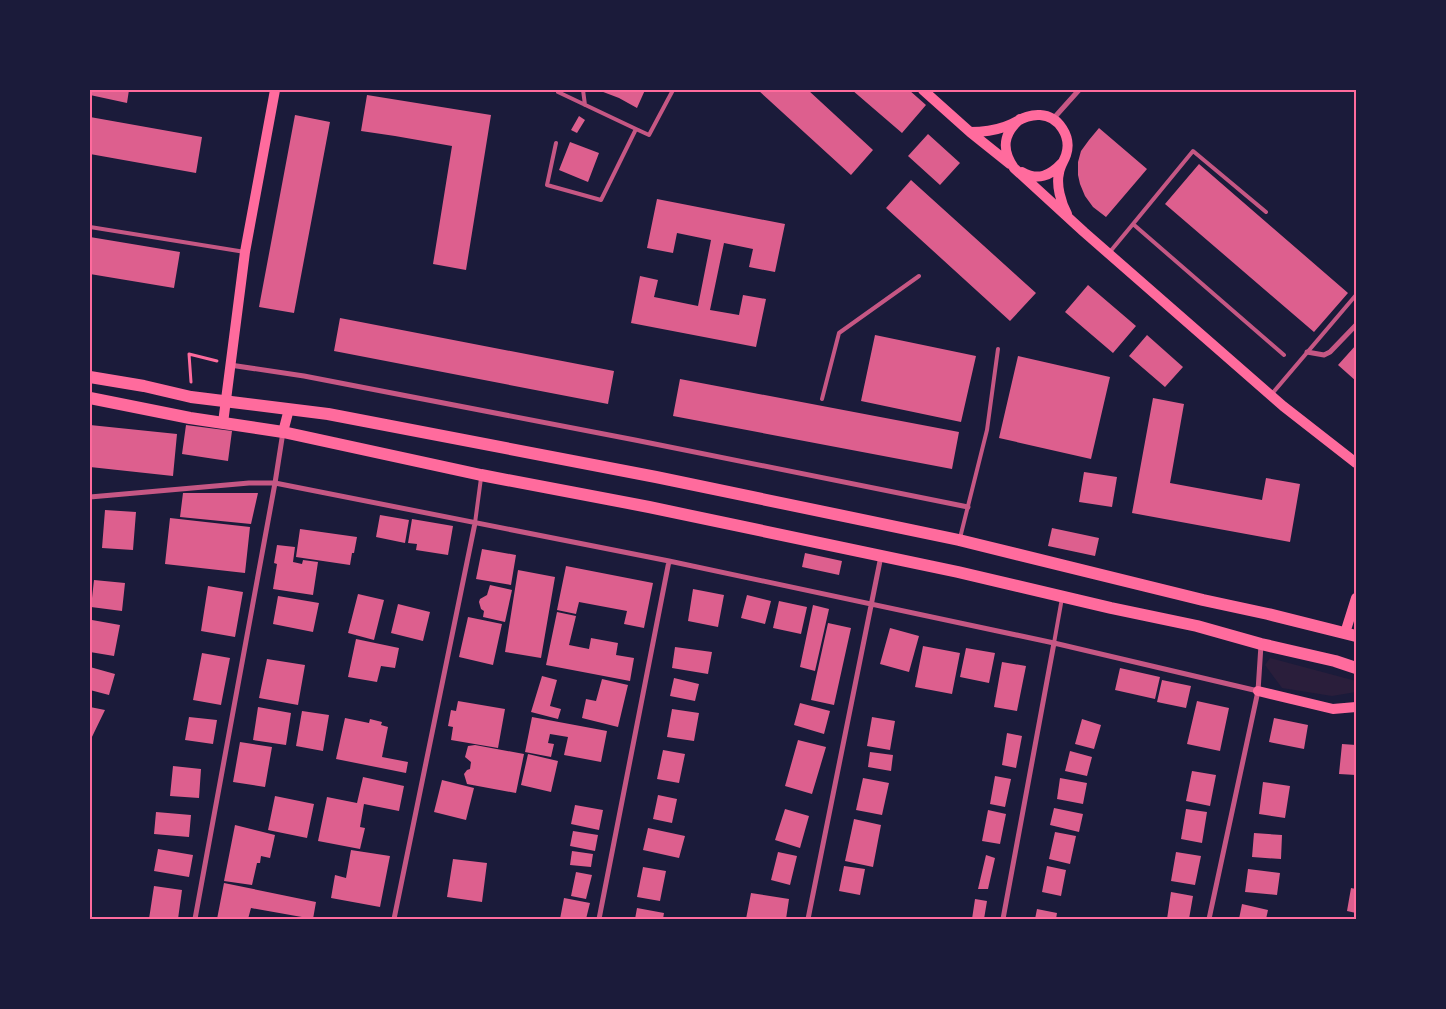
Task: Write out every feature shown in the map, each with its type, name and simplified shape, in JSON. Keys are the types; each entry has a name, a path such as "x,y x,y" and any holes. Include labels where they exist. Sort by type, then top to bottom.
{"main road":[{"path":"223,423 245,252 274,90"},
{"path":"923,90 1271,395 1356,463"},
{"path":"970,132 982,132 1005,127 1031,115 1042,115 1053,119 1065,134 1068,144 1059,173 1058,184 1068,217"},
{"path":"1020,119 1013,125 1005,142 1009,160 1014,168 1030,176 1042,176 1054,172 1063,163"},
{"path":"90,376 191,397 328,414 641,474 959,540 1351,634 1356,598"},
{"path":"90,398 223,423 283,432 481,475 649,507 958,572 1196,626 1356,668"},
{"path":"283,432 289,409"},
{"path":"1258,691 1356,715"},
{"path":"1333,709 1356,707"}],"street":[{"path":"1053,119 1079,90"},
{"path":"1307,352 1324,355 1330,352 1356,325"},
{"path":"230,365 314,378 968,507"},
{"path":"195,919 283,432"},
{"path":"90,497 250,483 275,483 669,561 1054,643 1258,691"},
{"path":"394,919 474,523"},
{"path":"808,919 881,556"},
{"path":"599,919 669,561"},
{"path":"1003,919 1054,643"},
{"path":"1209,919 1258,691 1261,644"}],"lane":[{"path":"583,90 585,105"},
{"path":"558,92 649,135 673,90"},
{"path":"556,143 547,185 601,200 636,129"},
{"path":"1109,253 1193,151 1266,212"},
{"path":"1133,224 1284,355"},
{"path":"90,227 245,252"},
{"path":"822,399 839,333 920,276"},
{"path":"1271,395 1356,295"},
{"path":"959,540 987,430 998,349"},
{"path":"474,523 481,475"},
{"path":"1054,643 1062,597"}],"path":[{"path":"191,382 190,354 230,365"}],"shaded area":[{"path":"1270,658 1356,681 1356,692 1332,696 1282,688 1265,665"}],"building":[{"path":"90,90 129,90 127,103 90,95"},
{"path":"598,90 645,90 637,108 619,98"},
{"path":"758,90 808,90 873,150 851,175"},
{"path":"852,90 909,90 926,105 902,133"},
{"path":"367,95 491,115 466,270 433,264 452,146 361,131"},
{"path":"295,115 330,122 294,313 259,307"},
{"path":"579,116 585,120 577,133 571,130"},
{"path":"90,117 202,137 196,173 90,154"},
{"path":"1099,128 1147,169 1106,217 1093,207 1085,196 1078,175 1078,162 1081,151"},
{"path":"928,134 960,163 940,185 908,156"},
{"path":"570,142 599,153 588,182 559,170"},
{"path":"1199,164 1348,293 1314,332 1165,204"},
{"path":"911,180 1036,293 1010,321 886,208"},
{"path":"657,199 785,224 775,272 749,267 753,249 724,243 710,310 739,315 743,295 766,299 756,347 631,323 640,276 658,280 654,297 698,306 711,240 677,233 673,253 647,248"},
{"path":"90,237 180,252 174,288 90,274"},
{"path":"1088,285 1136,326 1113,353 1065,312"},
{"path":"340,318 614,371 608,404 334,351"},
{"path":"875,335 976,356 961,422 861,401"},
{"path":"1147,335 1183,367 1165,387 1129,356"},
{"path":"1356,345 1356,381 1338,365"},
{"path":"1018,356 1110,377 1091,459 999,438"},
{"path":"680,379 959,432 952,469 673,416"},
{"path":"1153,398 1184,404 1170,483 1262,500 1266,478 1300,484 1290,542 1132,513"},
{"path":"90,425 177,434 173,476 90,467"},
{"path":"186,425 232,431 228,461 182,454"},
{"path":"1084,472 1117,477 1112,507 1079,502"},
{"path":"183,493 258,493 251,524 180,517"},
{"path":"105,510 136,512 133,550 102,548"},
{"path":"380,515 409,520 405,543 376,537"},
{"path":"170,518 250,527 245,573 165,564"},
{"path":"412,519 453,526 448,555 416,550 417,544 408,543"},
{"path":"1052,528 1099,538 1095,556 1048,546"},
{"path":"300,529 357,537 350,565 296,557"},
{"path":"277,545 295,547 293,562 302,564 303,560 318,562 313,595 273,589 277,564 274,563"},
{"path":"482,549 516,555 511,585 476,579"},
{"path":"805,553 842,561 839,575 802,567"},
{"path":"566,566 653,583 644,628 624,624 627,611 579,602 576,614 557,610"},
{"path":"518,570 555,577 541,658 505,652"},
{"path":"94,580 125,583 122,611 91,607"},
{"path":"490,585 512,590 505,622 483,617 484,611 481,609 479,602 480,599 487,595"},
{"path":"208,586 243,592 235,637 201,631"},
{"path":"693,589 724,595 718,627 688,621"},
{"path":"358,594 384,600 374,640 348,633"},
{"path":"747,595 771,601 765,624 741,618"},
{"path":"278,596 319,603 313,632 273,624"},
{"path":"779,601 807,607 801,634 773,628"},
{"path":"398,604 430,612 423,641 391,633"},
{"path":"813,605 829,609 815,671 800,667"},
{"path":"557,612 576,616 569,645 589,649 591,638 618,643 616,655 634,658 630,681 546,665"},
{"path":"468,617 502,624 493,665 459,657"},
{"path":"92,620 120,625 114,656 90,652"},
{"path":"828,623 851,628 834,705 811,700"},
{"path":"890,628 919,636 909,672 880,664"},
{"path":"356,639 399,648 395,668 381,666 377,682 348,677"},
{"path":"923,646 960,653 952,694 915,687"},
{"path":"675,647 712,652 708,674 672,668"},
{"path":"966,648 995,653 989,683 960,677"},
{"path":"202,653 230,658 221,705 193,700"},
{"path":"267,659 305,665 298,705 259,698"},
{"path":"1002,662 1026,666 1017,711 994,707"},
{"path":"90,667 115,674 109,695 90,690"},
{"path":"1120,668 1160,677 1155,699 1115,690"},
{"path":"542,676 557,680 550,706 561,709 558,719 531,712"},
{"path":"674,678 699,684 695,701 670,696"},
{"path":"602,679 628,685 618,727 582,718 586,699 596,701"},
{"path":"1162,680 1191,686 1186,708 1157,702"},
{"path":"458,701 505,709 498,748 451,740 453,727 448,726 451,710 456,711"},
{"path":"1197,701 1229,708 1220,751 1187,744"},
{"path":"800,703 830,711 824,734 794,725"},
{"path":"90,707 105,710 90,741"},
{"path":"258,707 291,713 286,745 253,740"},
{"path":"672,709 699,713 694,741 667,737"},
{"path":"302,711 329,715 323,751 296,746"},
{"path":"189,717 217,720 213,744 185,740"},
{"path":"532,717 607,731 601,762 564,755 568,737 550,734 548,743 554,744 551,757 525,752"},
{"path":"872,717 895,721 890,750 867,746"},
{"path":"345,718 369,723 370,719 382,722 381,725 388,727 382,757 408,762 406,773 336,759"},
{"path":"1274,718 1308,725 1304,749 1269,742"},
{"path":"1082,719 1101,725 1094,749 1075,744"},
{"path":"1007,733 1022,736 1016,768 1002,765"},
{"path":"798,740 826,747 812,794 785,786"},
{"path":"240,742 272,747 265,787 233,782"},
{"path":"1342,744 1356,745 1356,775 1339,774"},
{"path":"475,745 524,754 516,793 467,784 464,774 470,769 471,762 465,757 468,746"},
{"path":"663,750 685,754 679,783 657,779"},
{"path":"1070,751 1092,757 1087,776 1065,771"},
{"path":"870,752 893,755 891,771 868,767"},
{"path":"528,754 558,761 551,792 521,785"},
{"path":"173,766 201,769 199,798 170,796"},
{"path":"1192,771 1216,775 1210,806 1186,801"},
{"path":"995,776 1011,779 1005,807 990,804"},
{"path":"363,777 404,786 399,811 364,804 360,827 365,828 360,849 318,841 327,797 357,803"},
{"path":"863,778 889,783 882,815 856,810"},
{"path":"1060,778 1087,783 1083,804 1057,799"},
{"path":"442,780 474,788 466,820 434,812"},
{"path":"1263,782 1290,786 1285,818 1259,814"},
{"path":"658,795 677,799 672,823 653,819"},
{"path":"275,796 314,804 307,838 268,830"},
{"path":"575,805 603,810 599,830 571,824"},
{"path":"1054,808 1083,814 1079,832 1050,825"},
{"path":"785,809 809,816 800,848 775,840"},
{"path":"1186,809 1207,812 1202,843 1181,839"},
{"path":"988,810 1006,814 1000,844 982,841"},
{"path":"156,812 191,815 189,837 154,834"},
{"path":"854,819 881,825 873,867 845,861"},
{"path":"235,825 275,835 270,858 261,856 260,863 257,863 252,885 224,881"},
{"path":"648,828 685,836 679,858 643,850"},
{"path":"573,831 598,835 595,851 570,846"},
{"path":"1055,832 1076,836 1070,864 1049,859"},
{"path":"1254,833 1282,835 1281,859 1252,857"},
{"path":"158,849 193,855 189,877 154,871"},
{"path":"351,850 390,856 380,907 331,898 335,875 346,878"},
{"path":"572,851 593,854 591,867 570,865"},
{"path":"778,852 797,856 790,885 771,880"},
{"path":"1176,852 1201,856 1195,885 1171,881"},
{"path":"986,855 995,858 988,889 978,889"},
{"path":"453,859 487,863 482,902 447,897"},
{"path":"844,866 865,869 860,895 839,891"},
{"path":"1047,866 1066,870 1061,896 1042,892"},
{"path":"643,867 666,871 660,901 637,897"},
{"path":"1248,869 1280,873 1277,895 1245,892"},
{"path":"576,872 592,875 586,899 571,896"},
{"path":"224,883 316,902 313,919 251,908 248,919 217,919"},
{"path":"154,886 182,890 178,919 149,919"},
{"path":"1351,888 1356,889 1356,913 1347,911"},
{"path":"1171,892 1193,896 1189,919 1167,919"},
{"path":"751,893 789,899 786,919 746,919"},
{"path":"564,898 590,903 586,919 560,919"},
{"path":"975,899 987,901 984,919 972,919"},
{"path":"1242,904 1268,910 1266,919 1239,919"},
{"path":"637,908 664,913 663,919 635,919"},
{"path":"1037,909 1057,913 1056,919 1035,919"}]}
